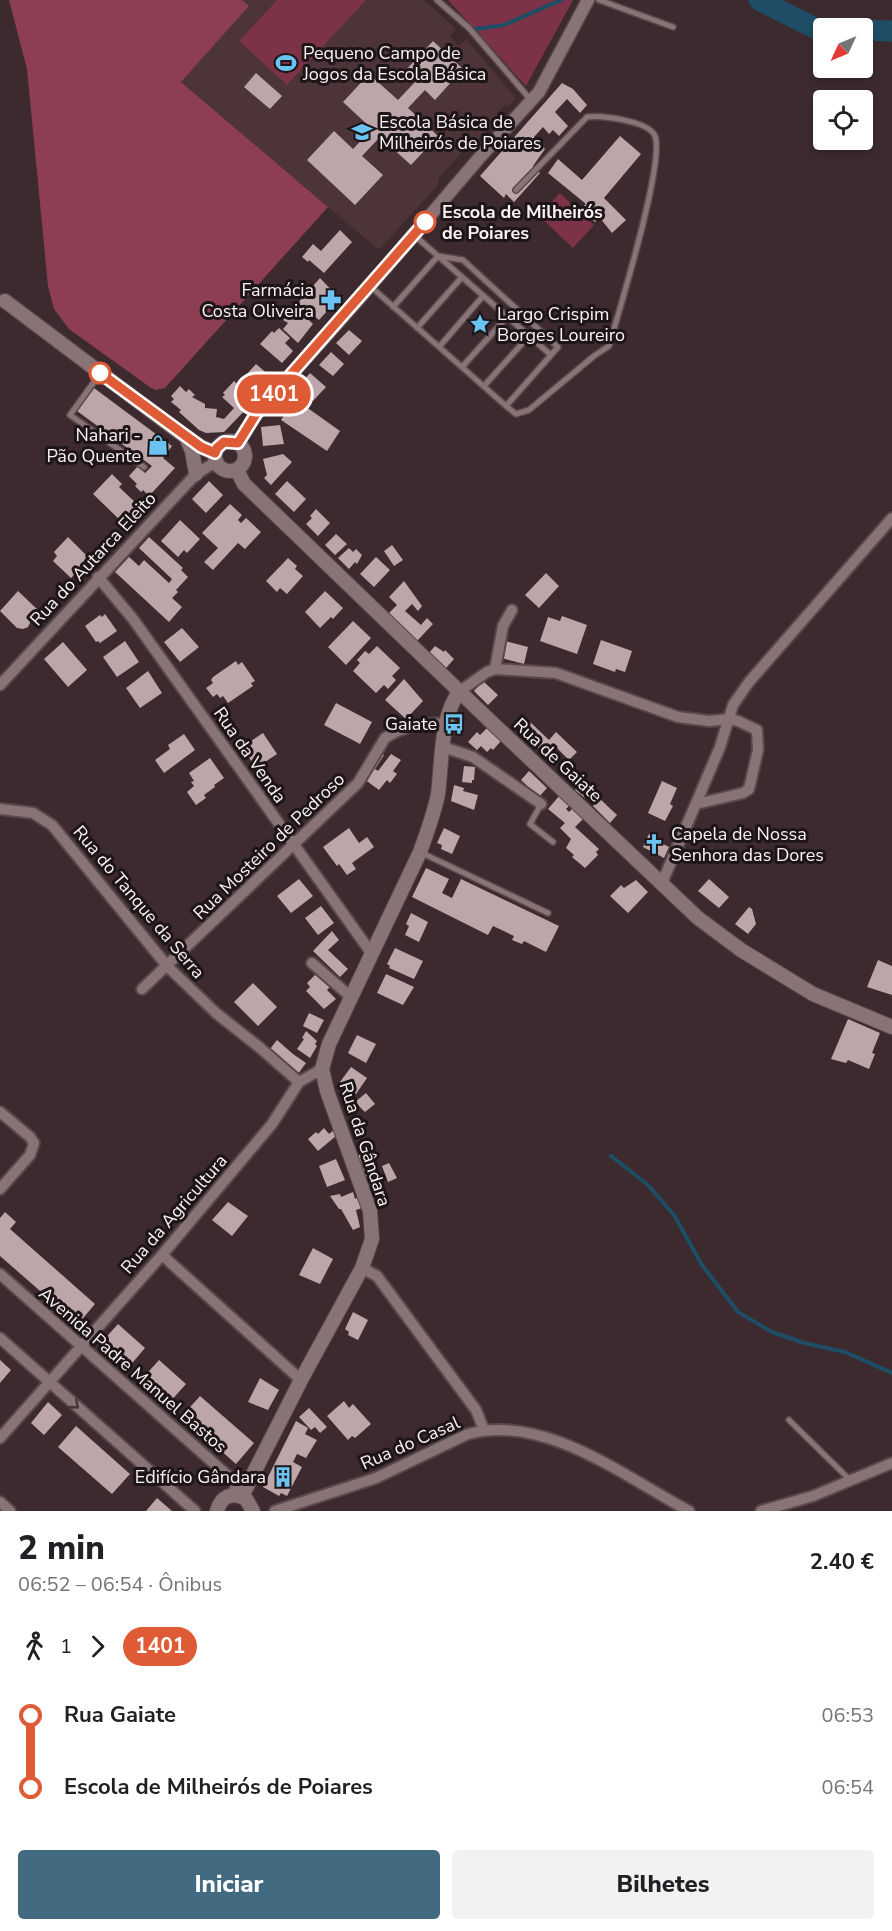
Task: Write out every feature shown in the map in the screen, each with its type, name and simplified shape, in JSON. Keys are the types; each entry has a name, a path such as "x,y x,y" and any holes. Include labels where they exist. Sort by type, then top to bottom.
{"main road":[{"path":"5,301 201,447 215,458 219,467 227,472 237,470 244,464 246,454 238,443 224,442 217,448 215,458"},
{"path":"186,437 192,451 196,474"},
{"name":"Rua de Gaiate","path":"237,470 244,484 698,918 741,950 813,994 892,1027"},
{"name":"Rua da Gândara","path":"217,1511 218,1505 225,1497 239,1495 363,1268 372,1239 370,1211 327,1091 322,1069 329,1044 420,852 431,822 438,796 450,709 460,692"},
{"path":"239,1495 250,1503 253,1511"}],"street":[{"path":"238,443 256,414 539,92 588,0"},
{"name":"Rua do Autarca Eleito","path":"0,685 98,577 196,474 215,458"},
{"path":"662,883 720,747 733,705 748,682 892,518"},
{"name":"Rua da Venda","path":"98,577 133,619 372,954"},
{"path":"495,669 503,626 512,610"},
{"path":"460,692 487,672 495,669 556,673 678,717 709,721 729,719 757,730 758,750 749,789 743,793 696,804"},
{"name":"Rua Mosteiro de Pedroso","path":"142,989 168,967 358,783 385,738 392,733 425,722 447,724"},
{"path":"443,747 473,757 541,804"},
{"name":"Rua do Tanque da Serra","path":"0,809 33,813 52,825 168,967 216,1013 299,1082"},
{"path":"312,963 352,998"},
{"name":"Rua da Agricultura","path":"0,1438 162,1255 272,1124 299,1082 322,1069"},
{"path":"0,1112 34,1143 30,1155 0,1189"},
{"path":"162,1255 301,1380"},
{"path":"363,1268 377,1276 476,1410 484,1430"},
{"name":"Avenida Padre Manuel Bastos","path":"0,1274 236,1482 239,1495"},
{"path":"0,1338 195,1511"},
{"name":"Rua do Casal","path":"275,1511 376,1478 468,1434 484,1430 507,1429 544,1438 603,1461 688,1511"},
{"path":"761,1511 813,1496 892,1463"},
{"path":"0,1502 10,1511"}],"lane":[{"path":"438,0 469,28 531,100"},
{"path":"599,0 674,27"},
{"path":"370,286 516,414 529,410 609,346 639,236 657,156 655,135 650,130 621,119 586,117 516,190"},
{"path":"414,235 550,355"},
{"path":"393,307 438,256"},
{"path":"438,256 463,260 558,347 506,406"},
{"path":"417,328 462,277"},
{"path":"439,347 483,296"},
{"path":"462,367 507,317"},
{"path":"484,386 529,336"},
{"path":"100,373 70,415 144,467"},
{"path":"541,804 530,824 553,842"},
{"path":"420,852 548,913"},
{"path":"789,1419 851,1481"}],"shaded area":[{"path":"9,0 242,0 249,6 181,82 328,207 165,388 156,390 151,388 69,329 54,309 48,286 27,69"},
{"name":"Escola Básica de Milheirós de Poiares","path":"242,0 424,0 456,29 450,37 459,46 466,39 516,98 499,111 501,114 469,150 464,150 438,179 438,185 379,250 181,82 248,6"},
{"name":"Pequeno Campo de Jogos da Escola Básica","path":"277,0 366,0 287,85 239,41"},
{"path":"448,0 573,0 526,86"},
{"path":"560,193 594,225 573,248 539,216"}],"building":[{"path":"433,41 463,69 435,100 425,90 408,108 438,136 411,165 380,137 362,156 383,175 355,205 307,160 334,131 353,149 372,129 343,102 369,74 398,100 416,81 405,71"},
{"path":"256,73 282,96 270,109 244,87"},
{"path":"562,83 573,89 587,105 580,113 567,99 555,112 568,126 559,136 553,130 549,134 543,127 534,137 545,149 533,166 540,173 514,202 506,194 504,198 480,176"},
{"path":"620,136 641,154 604,198 626,220 612,233 600,218 595,222 581,208 586,204 548,173 558,159 582,180"},
{"path":"340,230 352,242 324,273 302,257 313,244 321,251"},
{"path":"320,278 339,298 319,320 298,303"},
{"path":"296,308 313,324 298,343 283,329 288,323 283,320"},
{"path":"279,328 290,338 285,343 293,351 282,363 260,344 272,331 274,333"},
{"path":"349,330 362,341 349,355 336,343"},
{"path":"331,352 344,364 333,376 319,365"},
{"path":"256,364 269,375 257,388 244,377"},
{"path":"310,373 326,387 313,401 298,387"},
{"path":"234,381 255,400 224,432 206,433 199,430 171,402 174,399 171,396 180,386 186,392 189,389 195,395 192,397 205,404 205,408 217,409 216,417 224,419 234,408 222,397 225,395 223,393"},
{"path":"94,388 172,446 163,458 175,468 149,496 135,486 137,484 129,476 138,466 145,473 152,466 77,411"},
{"path":"295,399 340,431 327,451 281,420"},
{"path":"280,425 284,444 263,446 261,427"},
{"path":"283,454 292,462 271,485 264,478 267,475 263,459"},
{"path":"112,474 122,484 119,487 138,505 122,522 93,494"},
{"path":"209,481 223,495 206,513 192,499"},
{"path":"287,481 306,499 294,512 275,494"},
{"path":"230,504 242,515 238,520 241,523 246,518 261,532 245,549 238,543 213,570 204,562 218,548 202,533"},
{"path":"316,509 330,523 318,536 306,524"},
{"path":"180,520 200,539 187,553 184,550 178,557 161,541"},
{"path":"336,534 347,544 335,555 325,545"},
{"path":"68,537 90,559 71,578 53,561 57,556 54,552"},
{"path":"149,537 183,568 181,570 188,577 172,598 182,607 169,622 115,572 129,557 139,566 144,560 169,583 172,579 139,548"},
{"path":"392,545 403,560 394,566 384,551"},
{"path":"349,548 353,552 356,549 362,555 357,564 355,562 349,569 338,558"},
{"path":"376,557 390,570 374,587 360,574"},
{"path":"288,558 303,576 287,594 280,588 277,592 266,581"},
{"path":"546,573 559,586 539,608 525,595"},
{"path":"404,581 422,606 418,611 412,604 405,611 421,625 427,618 433,624 417,641 389,613 397,605 389,597"},
{"path":"18,591 39,611 28,627 23,629 17,628 0,611"},
{"path":"325,591 343,608 320,628 305,612"},
{"path":"105,614 117,631 100,643 96,642 85,626"},
{"path":"562,616 587,625 577,654 540,641 548,617 560,621"},
{"path":"353,621 371,638 346,665 328,647"},
{"path":"182,628 199,647 180,662 164,642"},
{"path":"601,640 632,651 625,672 616,669 615,672 593,664"},
{"path":"125,641 139,662 117,677 103,657"},
{"path":"505,641 528,647 524,664 501,658"},
{"path":"63,642 87,670 68,687 44,659"},
{"path":"377,646 400,668 392,676 396,680 388,689 384,685 376,693 353,671 360,663 357,660 365,651 369,654"},
{"path":"435,646 444,652 445,650 454,659 446,668 429,653"},
{"path":"236,661 238,665 242,662 255,681 251,683 253,686 228,703 223,696 220,698 217,694 213,697 206,688 213,683 211,680 213,677"},
{"path":"148,671 162,693 140,708 126,688"},
{"path":"404,679 423,701 406,719 385,700"},
{"path":"483,681 498,695 488,705 474,691"},
{"path":"336,703 372,722 360,744 324,725"},
{"path":"529,721 549,740 556,732 577,752 569,760 556,747 547,756 520,731"},
{"path":"487,728 501,741 493,750 491,748 487,752 481,746 477,750 468,742 477,732 480,735"},
{"path":"263,733 277,754 256,768 242,747"},
{"path":"184,734 195,750 164,773 155,760 170,749 168,745"},
{"path":"379,752 384,755 375,769 378,771 391,754 401,760 393,771 397,774 390,783 387,780 379,790 364,779"},
{"path":"210,758 224,778 204,795 206,798 196,805 187,792 194,786 189,773"},
{"path":"464,766 475,767 472,783 462,782"},
{"path":"529,771 547,788 539,797 521,780"},
{"path":"662,781 677,788 670,804 673,806 665,821 648,813"},
{"path":"581,784 602,794 599,798 617,815 610,823 593,806 597,801 588,795 585,798 575,790"},
{"path":"454,785 464,788 463,791 478,795 474,810 451,801"},
{"path":"560,795 570,805 566,809 569,812 573,808 584,818 575,827 599,849 596,852 598,855 585,868 572,857 574,855 566,848 571,839 560,828 565,823 548,809"},
{"path":"349,828 359,843 367,837 374,847 352,863 356,869 347,875 323,847"},
{"path":"444,828 460,836 452,854 441,849 442,845 437,843"},
{"name":"Capela de Nossa Senhora das Dores","path":"649,834 669,847 664,858 643,847"},
{"path":"426,868 449,879 442,893 452,898 461,879 559,926 546,952 524,941 522,944 512,940 514,936 493,926 488,935 412,897"},
{"path":"299,879 313,896 291,913 277,896"},
{"path":"709,879 729,897 719,908 698,891"},
{"path":"636,880 648,892 628,913 610,896 621,885 624,888"},
{"path":"321,906 334,923 318,935 305,918"},
{"path":"749,907 752,909 756,924 748,934 735,924"},
{"path":"411,913 428,922 419,942 405,935 409,926 406,924"},
{"path":"332,931 339,940 328,950 348,969 340,977 313,951"},
{"path":"395,948 423,961 414,979 389,968 387,964"},
{"path":"878,960 892,966 892,995 867,987"},
{"path":"318,972 331,986 327,990 336,999 324,1009 306,991 310,987 307,983"},
{"path":"386,974 414,987 403,1005 377,993"},
{"path":"253,983 277,1007 258,1026 234,1002"},
{"path":"309,1013 324,1020 317,1033 303,1026"},
{"path":"848,1019 880,1033 872,1053 875,1054 869,1069 848,1060 846,1063 831,1059"},
{"path":"306,1031 317,1041 315,1044 317,1046 310,1058 297,1049"},
{"path":"357,1035 376,1044 366,1063 348,1053"},
{"path":"277,1040 306,1063 298,1074 270,1049"},
{"path":"351,1067 367,1078 356,1094 340,1082"},
{"path":"366,1093 375,1104 365,1112 355,1102"},
{"path":"324,1128 329,1134 334,1130 336,1136 318,1151 308,1139"},
{"path":"367,1152 381,1187 370,1191 357,1156"},
{"path":"336,1159 345,1180 327,1187 319,1166"},
{"path":"389,1163 397,1178 388,1182 382,1166"},
{"path":"353,1192 355,1199 358,1197 362,1208 356,1210 360,1227 353,1230 341,1209 330,1196 340,1194 341,1197"},
{"path":"228,1202 248,1216 232,1236 212,1220"},
{"path":"5,1212 16,1222 10,1229 95,1304 78,1324 0,1256 0,1218"},
{"path":"313,1248 333,1259 320,1284 299,1275"},
{"path":"353,1312 368,1320 358,1340 348,1335 349,1332 345,1329"},
{"path":"118,1324 145,1348 128,1368 100,1344"},
{"path":"0,1360 11,1370 0,1383"},
{"path":"159,1360 186,1384 168,1404 141,1380"},
{"path":"260,1378 279,1390 268,1410 248,1402"},
{"path":"200,1396 254,1443 236,1464 182,1416"},
{"path":"344,1401 349,1408 353,1404 371,1424 355,1438 352,1436 348,1440 327,1416"},
{"path":"48,1402 62,1415 44,1435 31,1423"},
{"path":"309,1408 327,1427 320,1433 315,1427 311,1430 299,1417"},
{"path":"296,1421 308,1428 305,1434 317,1440 306,1458 297,1454 293,1462 302,1467 287,1496 281,1493 279,1496 263,1487"},
{"path":"76,1426 130,1474 112,1494 58,1447"},
{"path":"157,1498 172,1511 146,1511"}],"waterway":[{"path":"476,29 504,25 561,0"},
{"path":"759,0 813,27"},
{"path":"873,30 892,31"},
{"path":"611,1156 647,1184 674,1215 702,1265 738,1312 772,1332 804,1343 845,1352 892,1373"}],"bus line":[{"name":"1401","path":"100,373 201,447 215,453 224,442 238,443 256,414 425,222"}],"place":[{"name":"Pequeno Campo de Jogos da Escola Básica","path":"286,63"},
{"name":"Escola Básica de Milheirós de Poiares","path":"362,132"},
{"name":"Escola de Milheirós de Poiares","path":"425,222"},
{"name":"Farmácia Costa Oliveira","path":"331,300"},
{"name":"Largo Crispim Borges Loureiro","path":"480,324"},
{"name":"Nahari - Pão Quente","path":"158,445"},
{"name":"Gaiate","path":"454,724"},
{"name":"Capela de Nossa Senhora das Dores","path":"654,844"},
{"name":"Edifício Gândara","path":"283,1477"}]}
